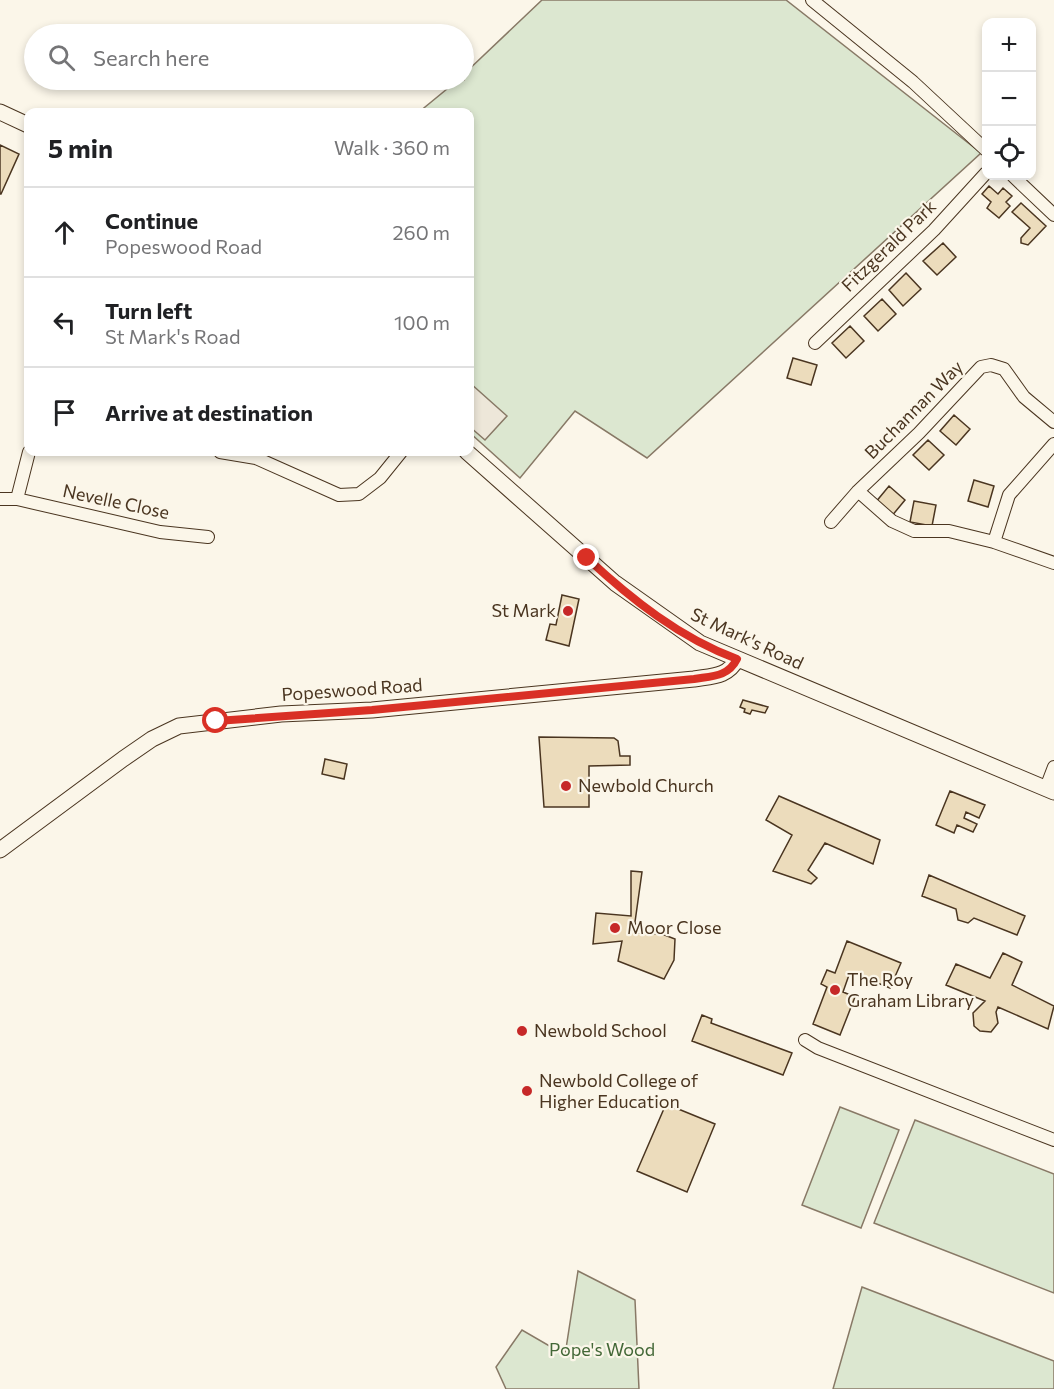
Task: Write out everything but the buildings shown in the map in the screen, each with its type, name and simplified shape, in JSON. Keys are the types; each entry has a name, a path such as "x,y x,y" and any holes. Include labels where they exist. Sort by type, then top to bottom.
{"street":[{"path":"812,0 913,82 982,145"},
{"path":"0,112 24,123"},
{"name":"Fitzgerald Park","path":"815,343 934,230 982,178"},
{"path":"1017,180 1054,214"},
{"name":"Buchannan Way","path":"831,522 858,491 927,425 981,367 991,365 1004,369 1024,397 1054,422"},
{"path":"994,542 1009,495 1054,444"},
{"path":"17,499 28,456"},
{"path":"244,456 256,458 339,495 358,494 380,478 398,456"},
{"name":"St Mark's Road","path":"471,456 615,584 700,643 1050,790"},
{"path":"858,491 892,520 914,531 949,531 994,542 1054,563"},
{"name":"Nevelle Close","path":"0,498 17,499 160,532 208,537"},
{"name":"Popeswood Road","path":"2,846 152,739 179,726 281,714 372,710 694,679 725,674 737,659"},
{"path":"1050,790 1054,768"},
{"path":"805,1040 818,1048 1054,1140"}],"green space":[{"path":"542,0 786,0 981,153 647,458 575,411 520,478 474,437 474,108 424,108 446,90 474,90 474,65"},
{"path":"840,1107 899,1130 861,1228 802,1205"},
{"path":"915,1120 1054,1174 1054,1293 874,1223"},
{"name":"Pope's Wood","path":"578,1271 635,1300 639,1389 506,1389 496,1367 522,1330 565,1355"},
{"path":"862,1287 1054,1361 1054,1389 833,1389"}],"shaded area":[{"path":"474,387 507,416 485,440 474,430"}],"place":[{"name":"St Mark","path":"568,611"},
{"name":"Newbold Church","path":"566,786"},
{"name":"Moor Close","path":"615,928"},
{"name":"The Roy Graham Library","path":"835,990"},
{"name":"Newbold School","path":"522,1031"},
{"name":"Newbold College of Higher Education","path":"527,1091"}],"route":[{"path":"216,721 281,714 372,710 694,679 725,674 732,668 737,659 700,643 645,607 587,558"}]}
